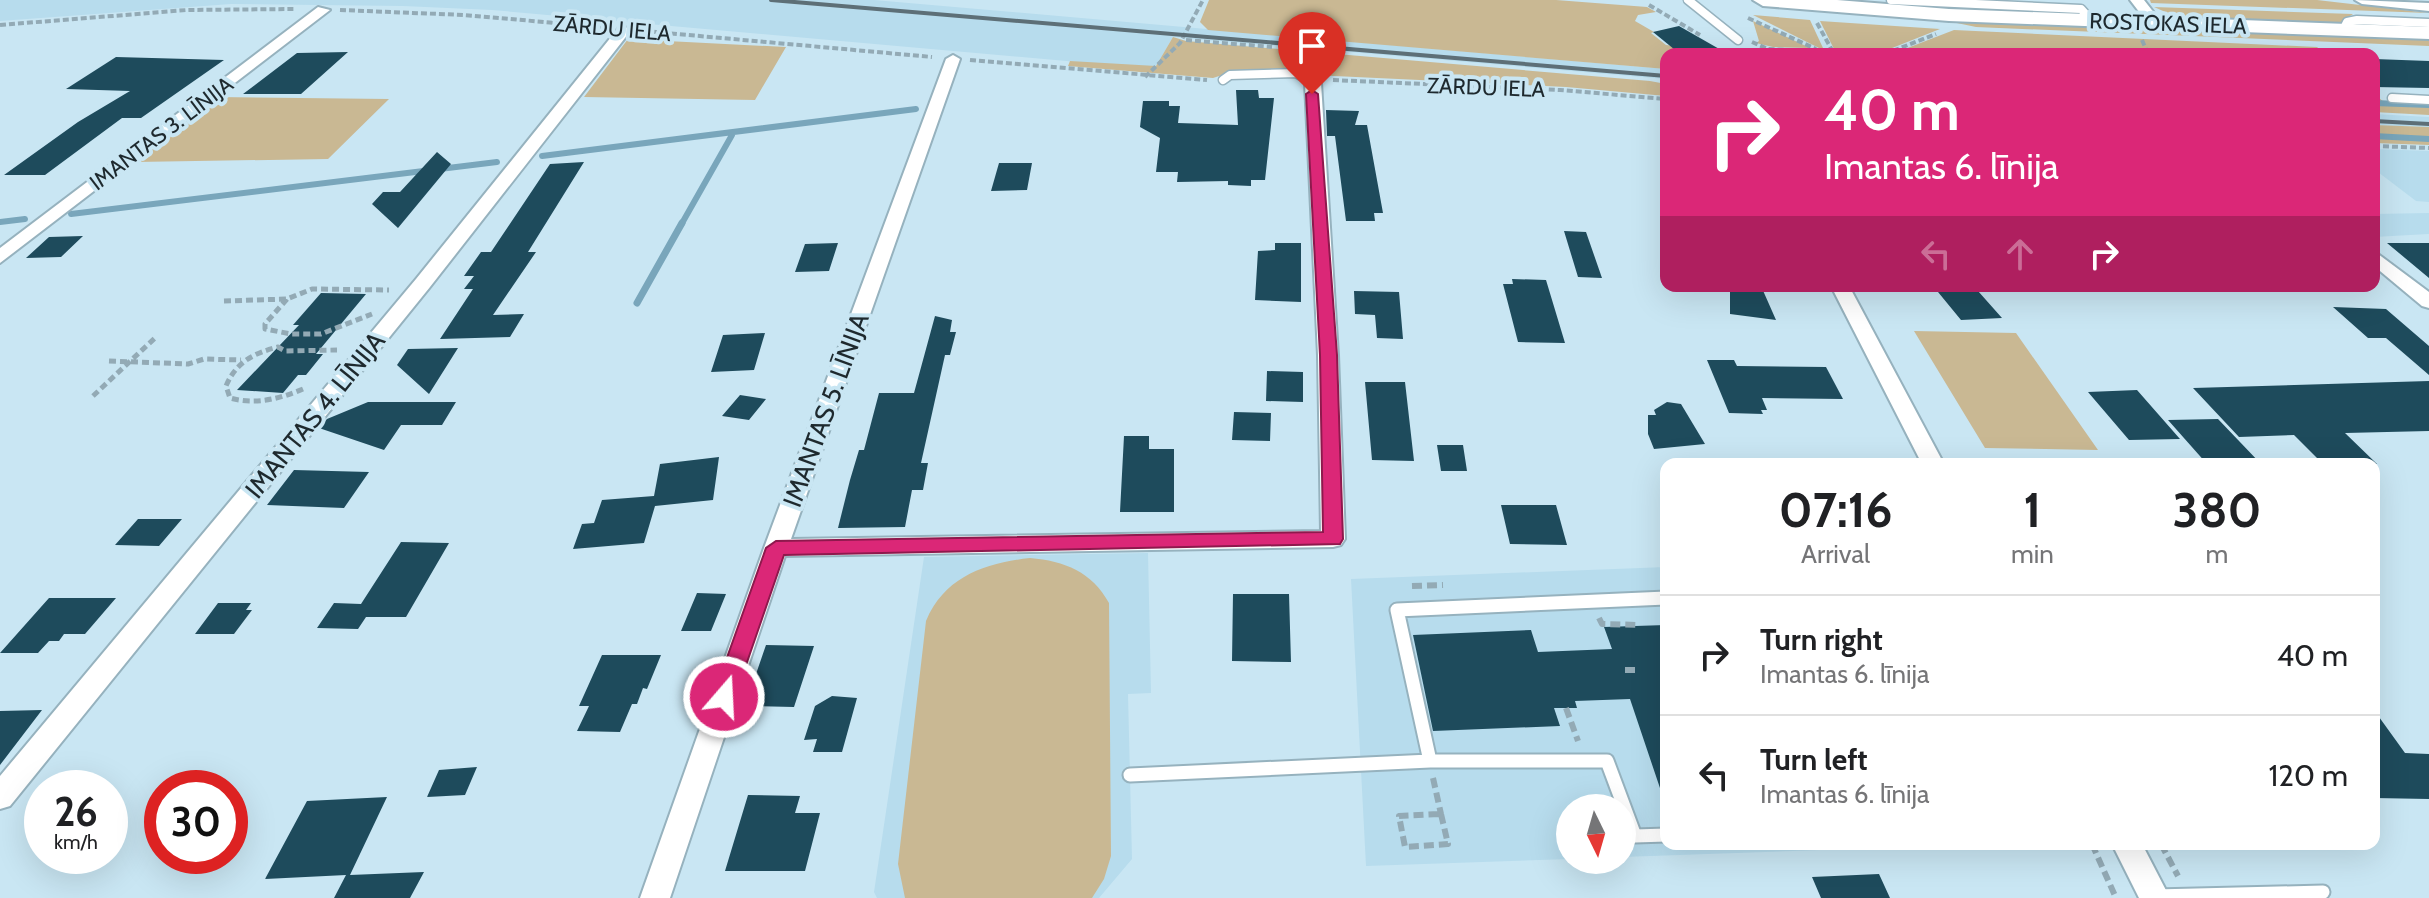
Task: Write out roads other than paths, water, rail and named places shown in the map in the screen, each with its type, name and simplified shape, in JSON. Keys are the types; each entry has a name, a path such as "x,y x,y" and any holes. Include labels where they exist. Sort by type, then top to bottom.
{"street":[{"name":"ROSTOKAS IELA","path":"1763,0 1824,8 2429,33"},
{"path":"2137,0 2155,23"},
{"path":"2362,0 2429,7"},
{"name":"IMANTAS 3. LĪNIJA","path":"0,257 323,10"},
{"name":"IMANTAS 4. LĪNIJA","path":"0,797 423,283 625,29"},
{"name":"IMANTAS 5. LĪNIJA","path":"655,898 776,548 953,59"},
{"path":"776,548 1333,539 1328,355 1309,80"},
{"path":"2380,262 2429,302"},
{"path":"1843,292 1930,458"},
{"path":"2130,850 2154,897"}],"lane":[{"path":"1688,0 1738,40"},
{"path":"1891,0 2081,9 2091,20"},
{"path":"2343,30 2347,22 2357,20 2429,23"},
{"path":"1223,80 1230,75 1296,73 1309,80"},
{"path":"2392,98 2429,100"},
{"path":"1430,761 1397,610 1660,598"},
{"path":"1130,775 1430,761 1607,761 1635,836 1660,835"},
{"path":"2154,897 2323,892"}],"waterway":[{"path":"2380,103 2429,105"},
{"path":"542,156 916,109"},
{"path":"681,225 732,135"},
{"path":"2380,136 2429,139"},
{"path":"71,214 497,162"},
{"path":"0,222 25,219"},
{"path":"637,303 682,223"}],"railway":[{"path":"771,0 1660,75"},
{"path":"2380,121 2429,124"}]}
